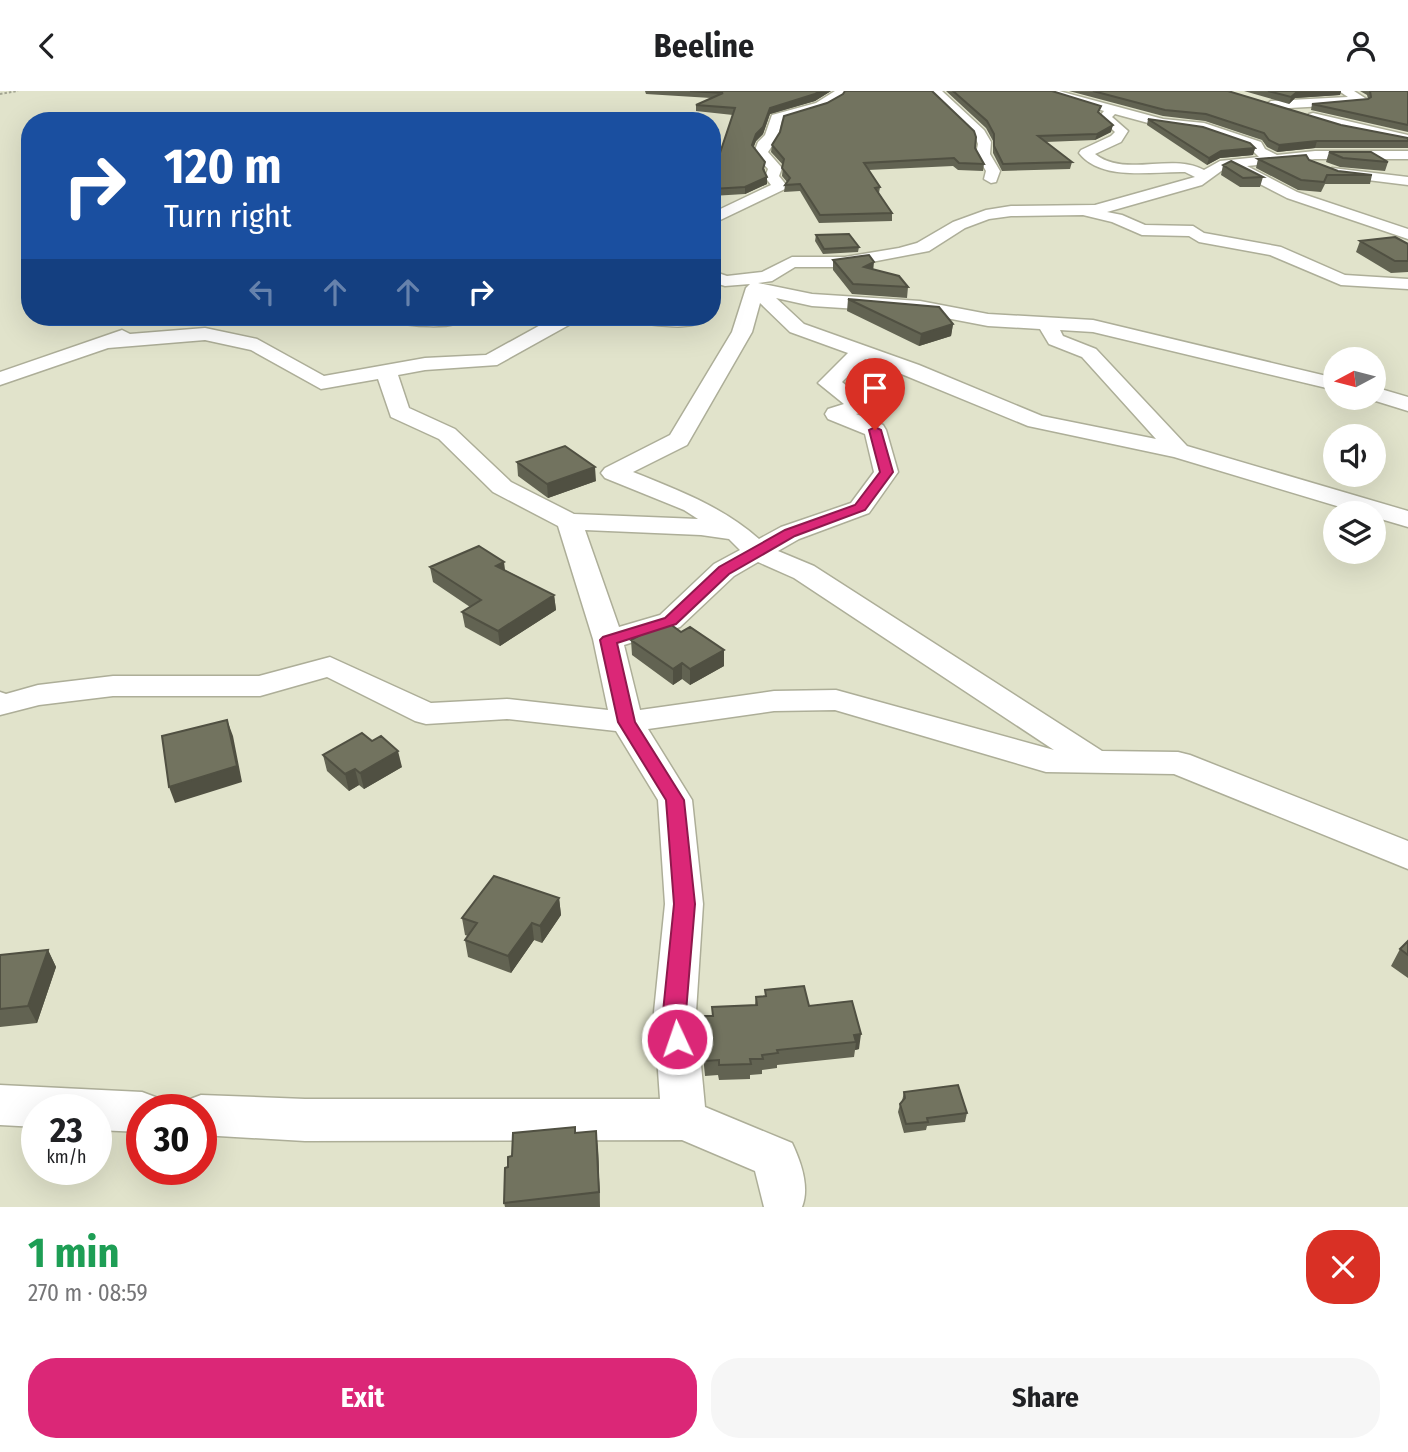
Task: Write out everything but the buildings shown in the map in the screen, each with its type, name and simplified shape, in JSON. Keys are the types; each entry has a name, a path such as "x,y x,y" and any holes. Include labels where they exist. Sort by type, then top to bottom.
{"street":[{"path":"721,215 780,186 772,177 775,168 761,153 765,142 771,137 776,118 820,104 838,96 841,91"},
{"path":"935,91 949,101 982,136 985,148 983,154 993,171 991,179"},
{"path":"1046,91 1163,123 1210,129 1250,128"},
{"path":"1345,91 1362,100 1266,104 1344,126 1408,139"},
{"path":"1132,103 1111,109 1105,117 1122,131 1116,139 1086,153 1092,161 1107,166 1185,168 1197,171 1204,178"},
{"path":"1210,129 1256,145 1259,152 1315,164 1336,174 1408,181"},
{"path":"721,279 765,277 792,262 865,260 914,250 970,220 998,212 1096,210 1204,178 1215,166 1229,163 1281,157 1408,155"},
{"path":"1229,163 1292,195 1408,234"},
{"path":"1073,212 1106,216 1142,230 1190,231 1199,237 1256,246 1295,259 1341,280 1376,284 1408,283"},
{"path":"753,294 797,328 912,369 1036,421 1179,451 1408,519"},
{"path":"753,294 742,332 679,440 613,473 693,505 747,542 804,572 1096,762"},
{"path":"725,308 753,294 920,307 988,320 1093,326 1323,381"},
{"path":"1046,323 1056,340 1089,353 1179,451"},
{"path":"0,379 157,326"},
{"path":"105,342 205,334 257,345 321,383 425,364 490,361 553,326"},
{"path":"386,371 399,412 447,434 502,488 569,521 689,526 747,542 790,533 860,507 887,472 875,430 836,414 860,406 829,383 861,351"},
{"path":"1386,397 1408,404"},
{"path":"569,521 608,640 627,722 675,800 684,904 674,1012 684,1119"},
{"path":"608,640 670,621 724,571 747,542"},
{"path":"1,704 38,695 113,686 260,686 330,666 426,714 507,709 627,722 774,701 836,700 1046,761 1178,763 1408,856"},
{"path":"0,1105 21,1106"},
{"path":"217,1116 305,1120 684,1119 776,1158 783,1195"}],"path":[{"path":"0,94 18,91"}],"route":[{"path":"677,1039 674,1012 684,904 675,800 627,722 608,640 670,621 724,571 790,533 860,507 887,472 875,430"}]}
